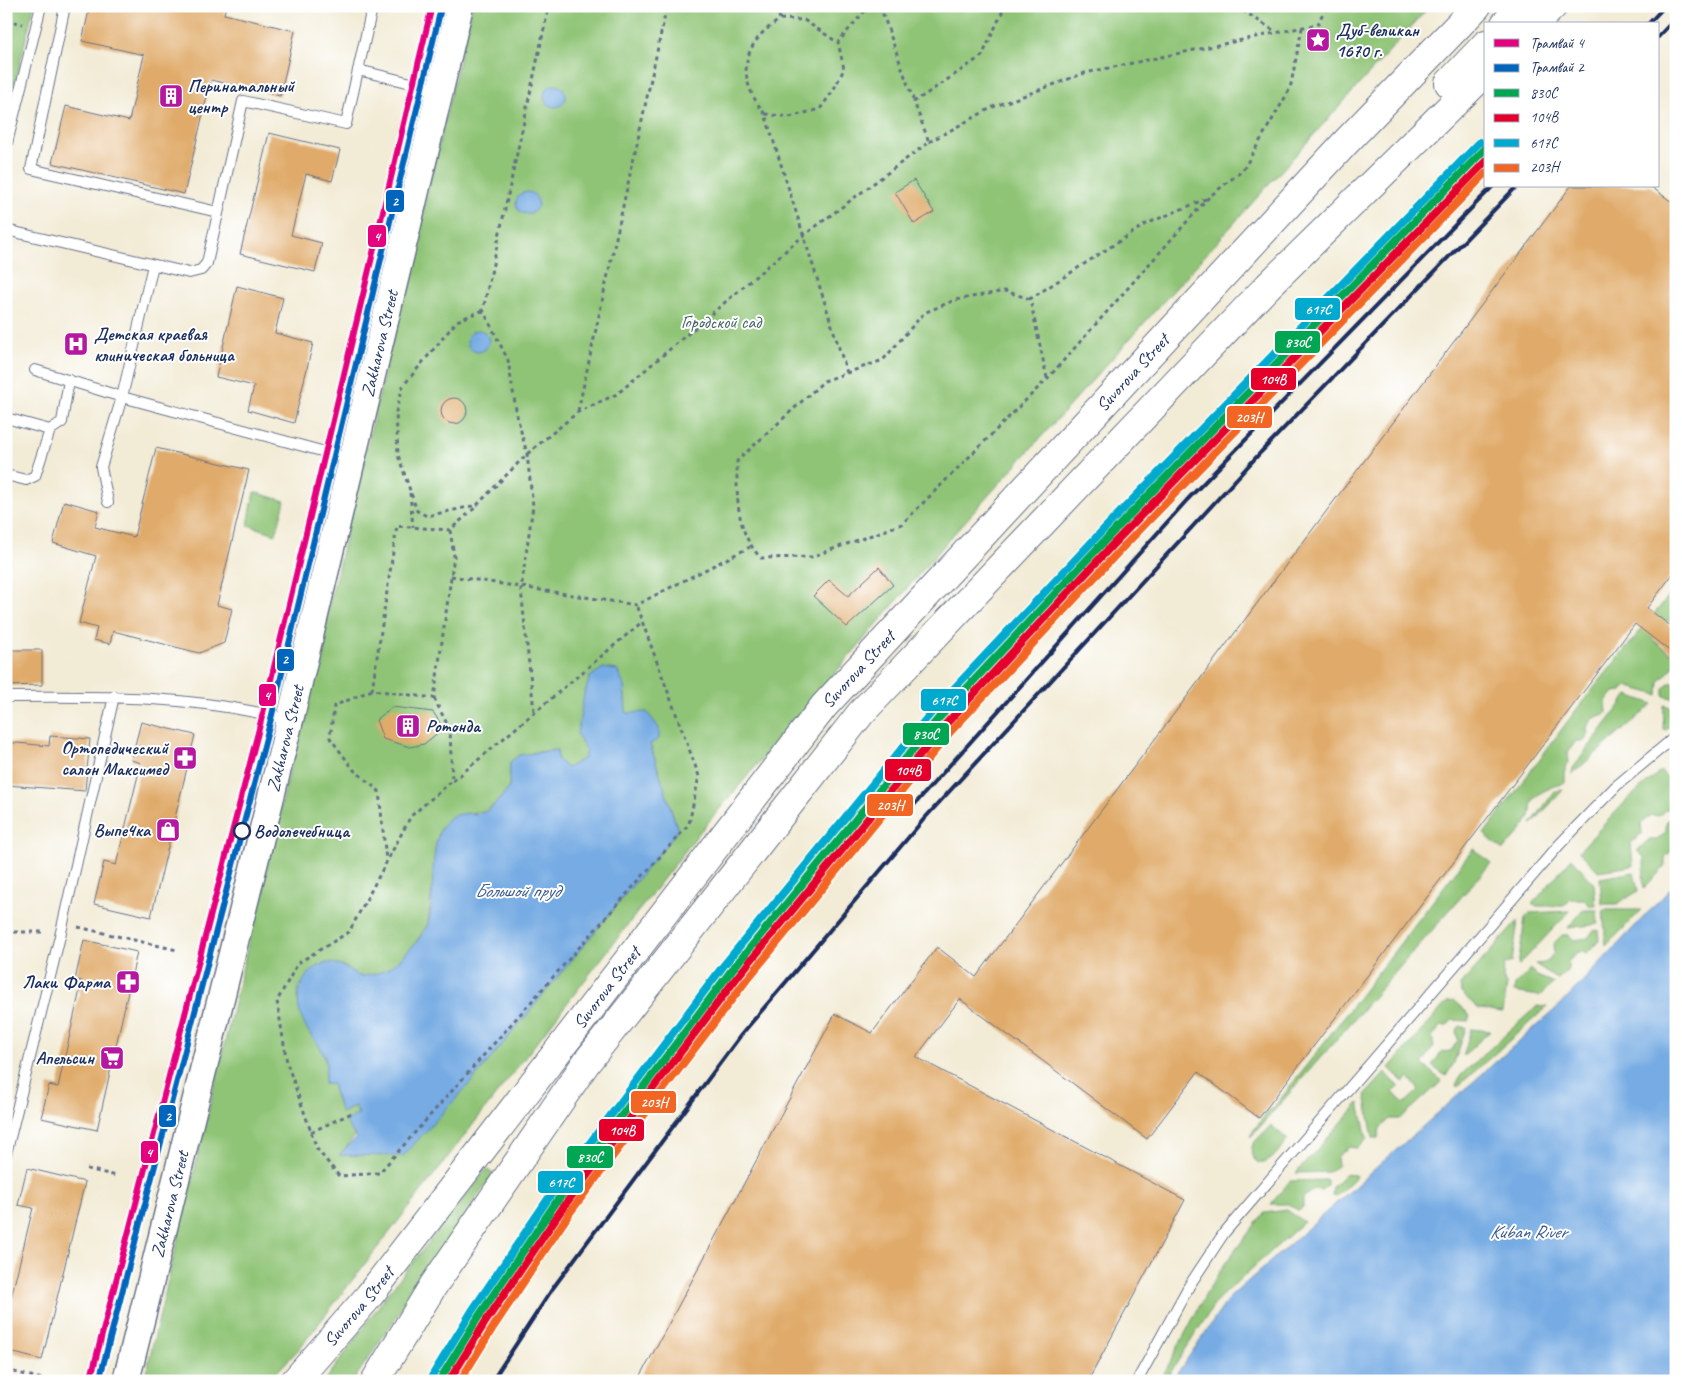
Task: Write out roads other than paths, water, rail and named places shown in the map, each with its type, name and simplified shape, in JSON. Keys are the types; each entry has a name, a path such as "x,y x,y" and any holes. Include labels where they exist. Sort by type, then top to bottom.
{"main road":[{"name":"Suvorova Street","path":"295,1381 369,1296 824,706 1347,141 1477,6"},
{"path":"1507,22 1521,6"},
{"path":"1537,22 1553,6"},
{"name":"Suvorova Street","path":"1268,286 1379,158 1484,46"},
{"name":"Suvorova Street","path":"375,1381 433,1286 586,1064 861,713 1268,286 1484,74"}],"street":[{"name":"Zakharova Street","path":"126,1381 290,720 460,6"}],"lane":[{"path":"6,147 41,6"},
{"path":"65,6 31,169 218,212"},
{"path":"6,230 189,273 201,270 206,263 243,101 346,124 369,7"},
{"path":"358,70 440,90"},
{"path":"108,502 101,467 122,397 152,264"},
{"path":"35,370 122,397 352,459"},
{"path":"6,475 26,480 35,476 50,430 62,422 69,380"},
{"path":"6,418 50,430"},
{"path":"6,1154 62,928 114,696"},
{"path":"6,697 114,696 241,709 290,720"},
{"path":"1137,1381 1189,1286 1224,1233 1559,845 1616,786 1676,736"}],"water":[{"path":"555,85 563,88 566,96 563,104 555,107 547,104 544,96 547,88"},
{"path":"527,192 535,195 538,203 535,211 527,214 519,211 516,203 519,195"},
{"path":"478,330 486,333 489,341 486,349 478,352 470,349 467,341 470,333"},
{"name":"Большой пруд","path":"603,668 617,670 624,685 626,713 647,712 659,728 659,739 650,744 678,830 474,1079 403,1156 339,1155 356,1138 345,1121 359,1114 355,1106 341,1113 332,1084 324,1084 325,1057 300,1015 298,998 302,982 314,969 326,963 337,964 359,976 379,973 394,964 412,947 422,936 431,913 434,854 441,828 452,816 485,812 492,808 509,788 510,762 519,755 557,750 557,759 567,768 583,759 586,752 577,734 584,695 590,677"},
{"name":"Kuban River","path":"1676,883 1676,1381 1172,1381 1229,1298 1560,1005"}],"railway":[{"path":"1650,22 1665,6"},
{"path":"1660,35 1676,18"},
{"path":"906,814 1187,500 1491,188"},
{"path":"492,1381 553,1288 741,1035 924,819 1261,452 1515,188"}],"tram line":[{"name":"4","path":"90,1381 263,713 432,6"},
{"name":"2","path":"99,1381 272,715 441,8"}],"place":[{"name":"Дуб-великан 1670 г.","path":"1318,40"},
{"name":"Перинатальный центр","path":"171,96"},
{"name":"Детская краевая клиническая больница","path":"76,344"},
{"name":"Ротонда","path":"408,726"},
{"name":"Ортопедический салон Максимед","path":"185,758"},
{"name":"Выпе4ка","path":"168,830"},
{"name":"Водолечебница","path":"242,831"},
{"name":"Лаки Фарма","path":"128,982"},
{"name":"Апельсин","path":"112,1058"}],"park label":[{"name":"Городской сад","path":"721,322"}]}
